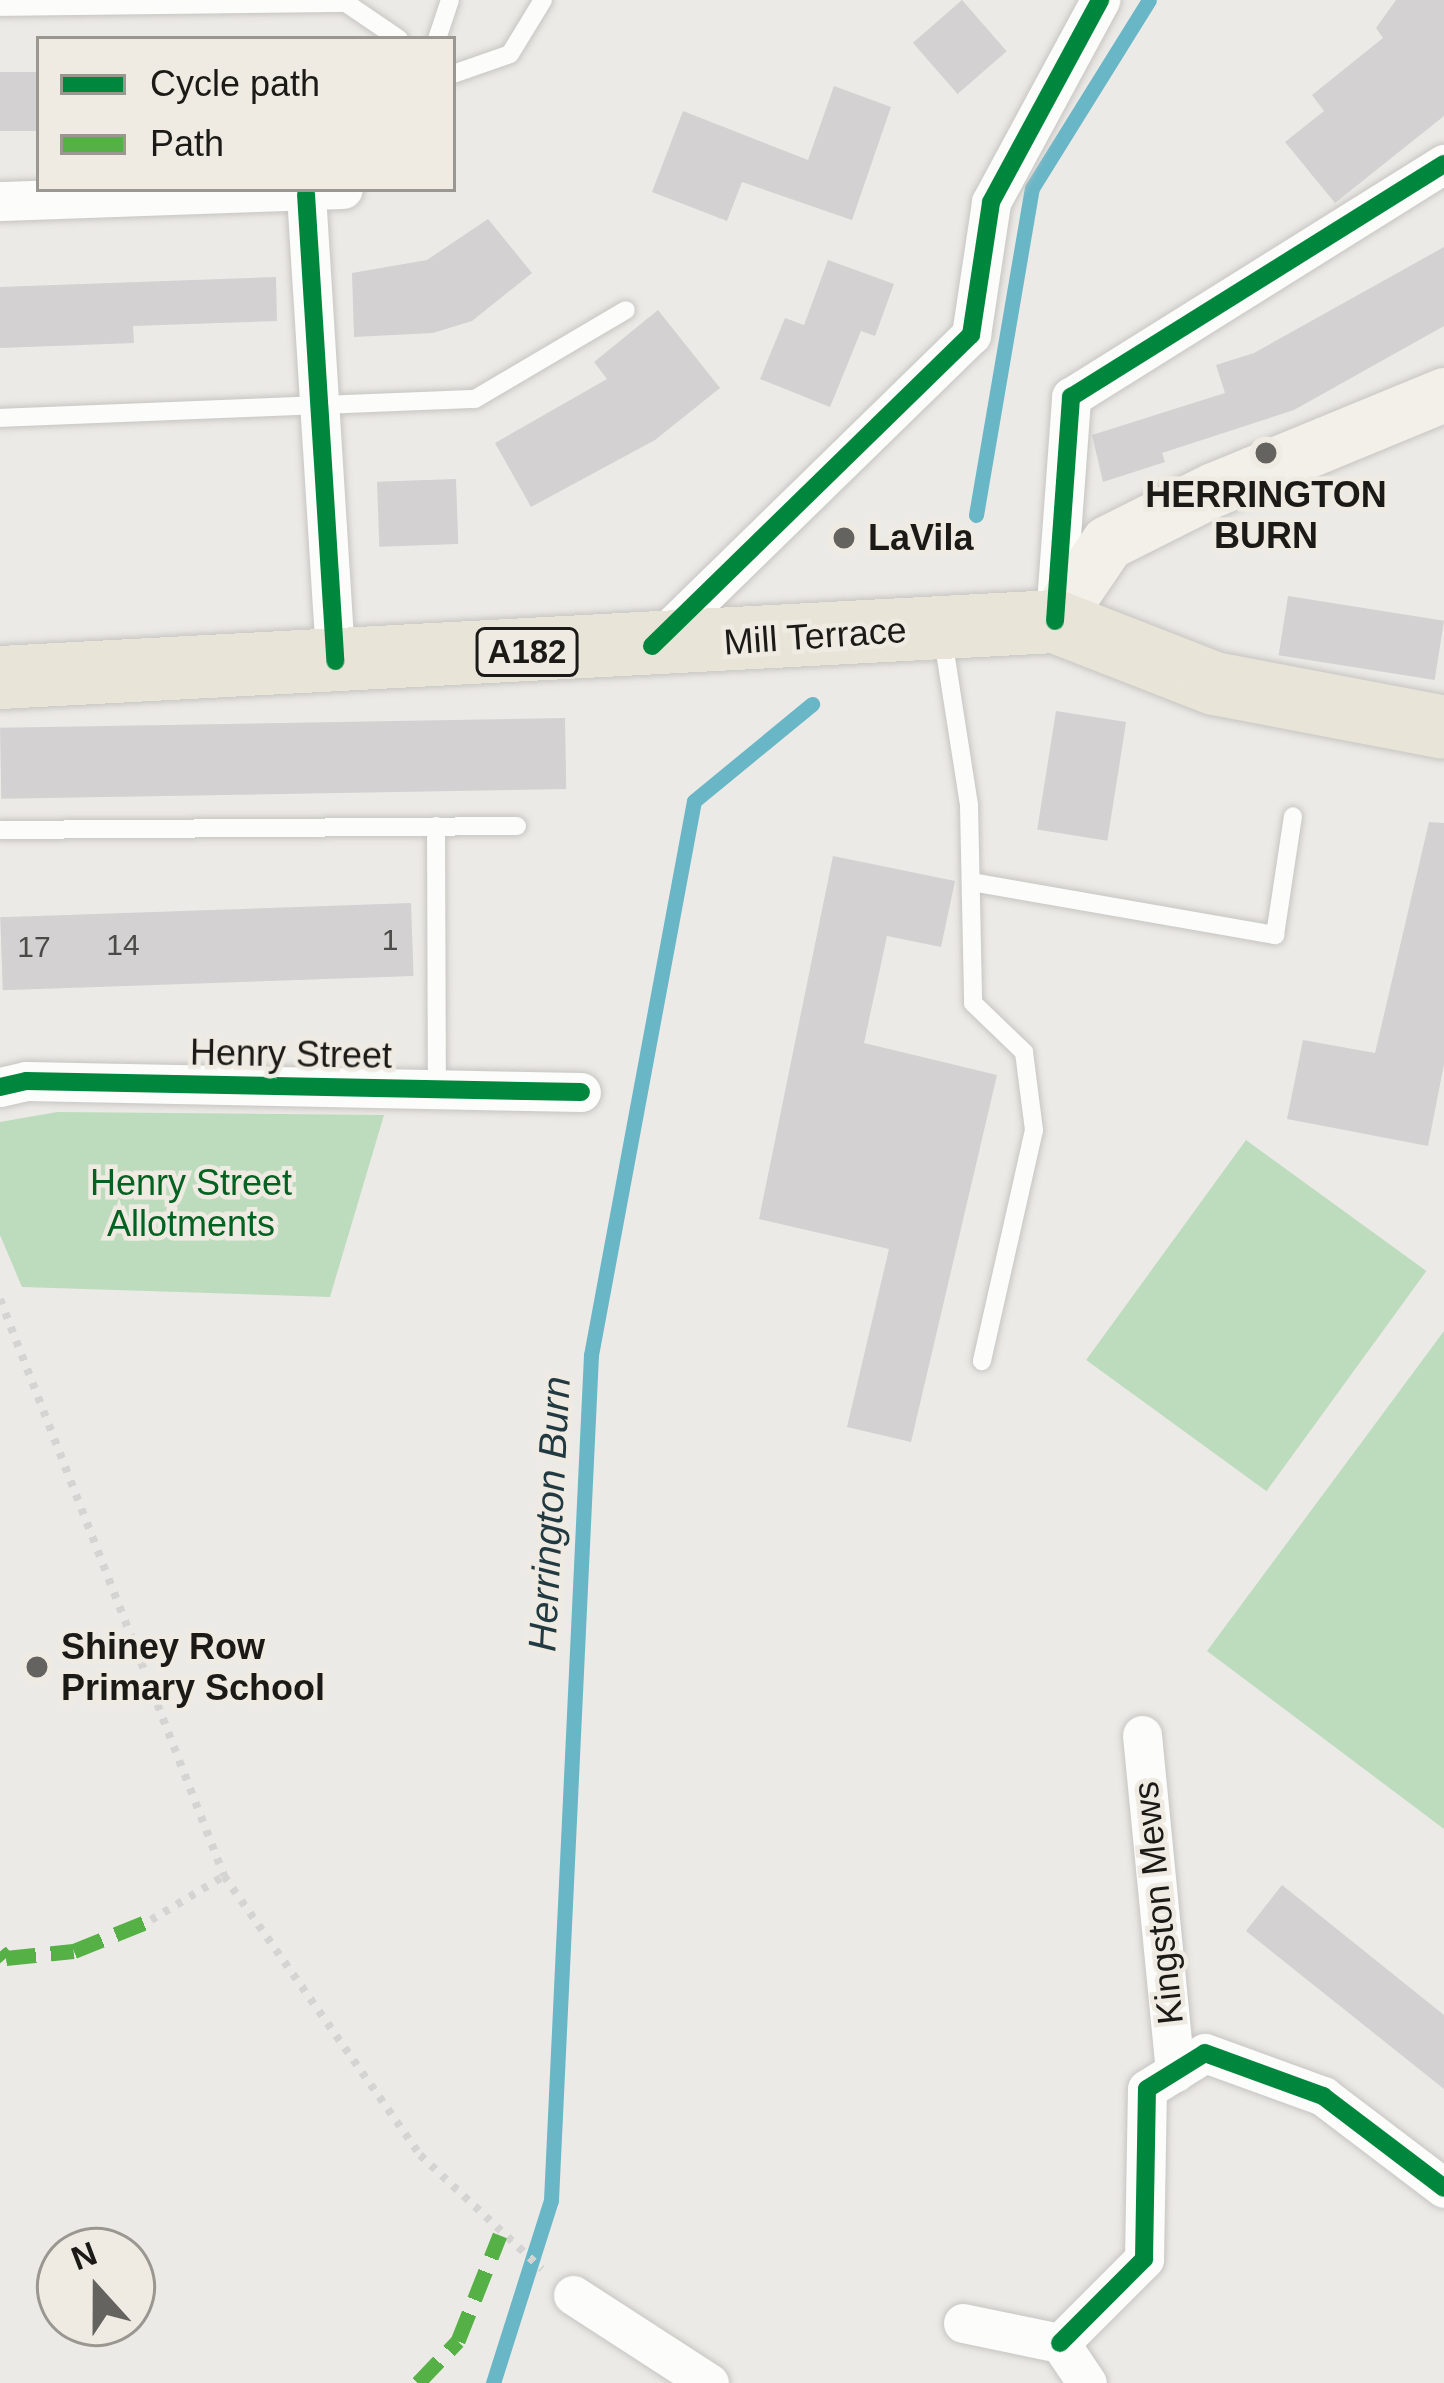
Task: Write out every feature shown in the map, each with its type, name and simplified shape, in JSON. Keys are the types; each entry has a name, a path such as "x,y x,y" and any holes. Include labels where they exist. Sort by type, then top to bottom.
{"main road":[{"path":"1054,621 1108,543 1214,490 1444,395"},
{"name":"Mill Terrace","path":"0,677 652,646 1054,621"},
{"name":"A182","path":"1054,621 1214,683 1444,727"}],"street":[{"path":"652,646 971,335 991,202 1100,0"},
{"path":"1054,621 1071,397 1444,164"},
{"path":"0,201 292,192"},
{"path":"324,192 319,406 335,661"},
{"name":"Henry Street","path":"0,1088 26,1081 581,1092"},
{"name":"Kingston Mews","path":"1142,1735 1175,2072"},
{"name":"Kingston Mews","path":"1060,2344 1144,2259 1147,2089 1205,2053 1323,2096 1444,2188"},
{"path":"573,2295 709,2383"},
{"path":"963,2323 1060,2344 1087,2383"}],"lane":[{"path":"438,36 450,0"},
{"path":"456,73 509,54 543,0"},
{"path":"0,7 346,3 395,36"},
{"path":"0,418 475,399 626,310"},
{"path":"941,628 969,805 974,1003 1024,1052 1034,1130 982,1361"},
{"path":"970,881 1275,934 1293,816"},
{"name":"Henry Street","path":"436,826 437,1090"},
{"path":"0,830 517,826"}],"path":[{"path":"0,1299 224,1876 420,2155 524,2255"},
{"path":"151,1920 224,1876"}],"green space":[{"name":"Henry Street Allotments","path":"57,1112 384,1115 330,1297 22,1287 0,1235 0,1122"},
{"path":"1246,1140 1426,1271 1267,1491 1086,1360"},
{"path":"1444,1331 1444,1829 1207,1651"}],"building":[{"path":"962,0 1007,51 958,94 913,43"},
{"path":"1396,0 1444,0 1444,116 1335,203 1285,142 1324,111 1312,95 1383,38 1376,28"},
{"path":"0,72 36,72 36,131 0,131"},
{"path":"834,86 891,107 852,220 742,182 727,221 652,192 683,111 808,160"},
{"path":"488,219 532,273 472,321 433,333 354,337 352,273 427,260"},
{"path":"1444,247 1444,326 1294,410 1162,453 1165,462 1103,482 1092,435 1225,393 1216,365 1254,353"},
{"path":"828,260 894,284 875,336 861,331 830,407 760,379 785,318 804,325"},
{"path":"276,277 277,321 133,326 134,343 0,348 0,287"},
{"path":"658,310 720,388 655,440 531,507 495,443 607,379 594,362"},
{"path":"456,479 458,544 379,547 377,482"},
{"path":"1288,596 1444,621 1435,680 1279,655"},
{"path":"1056,711 1126,722 1107,841 1037,830"},
{"path":"565,718 566,789 1,799 0,728"},
{"path":"1429,822 1444,823 1444,1064 1428,1146 1287,1119 1303,1040 1375,1053"},
{"path":"833,856 955,881 941,947 887,936 864,1043 997,1075 911,1442 847,1427 889,1249 759,1219"},
{"path":"411,903 414,976 3,990 0,917"},
{"path":"1282,1885 1444,2015 1444,2089 1246,1931"}],"waterway":[{"name":"Herrington Burn","path":"976,515 1032,188 1149,0"},
{"name":"Herrington Burn","path":"493,2383 551,2200 591,1355 694,801 812,704"}],"marked path":[{"path":"0,1951 6,1958 74,1951 151,1920"},
{"path":"418,2383 458,2341 500,2235"}],"cycle path":[{"path":"652,646 971,335 991,202 1100,0"},
{"path":"1055,621 1071,397 1444,164"},
{"path":"306,194 335,661"},
{"path":"0,1087 26,1081 581,1092"},
{"path":"1060,2343 1144,2259 1147,2089 1205,2053 1323,2096 1444,2188"}],"place":[{"name":"HERRINGTON BURN","path":"1266,453"},
{"name":"LaVila","path":"844,538"},
{"name":"Shiney Row Primary School","path":"37,1667"}]}
